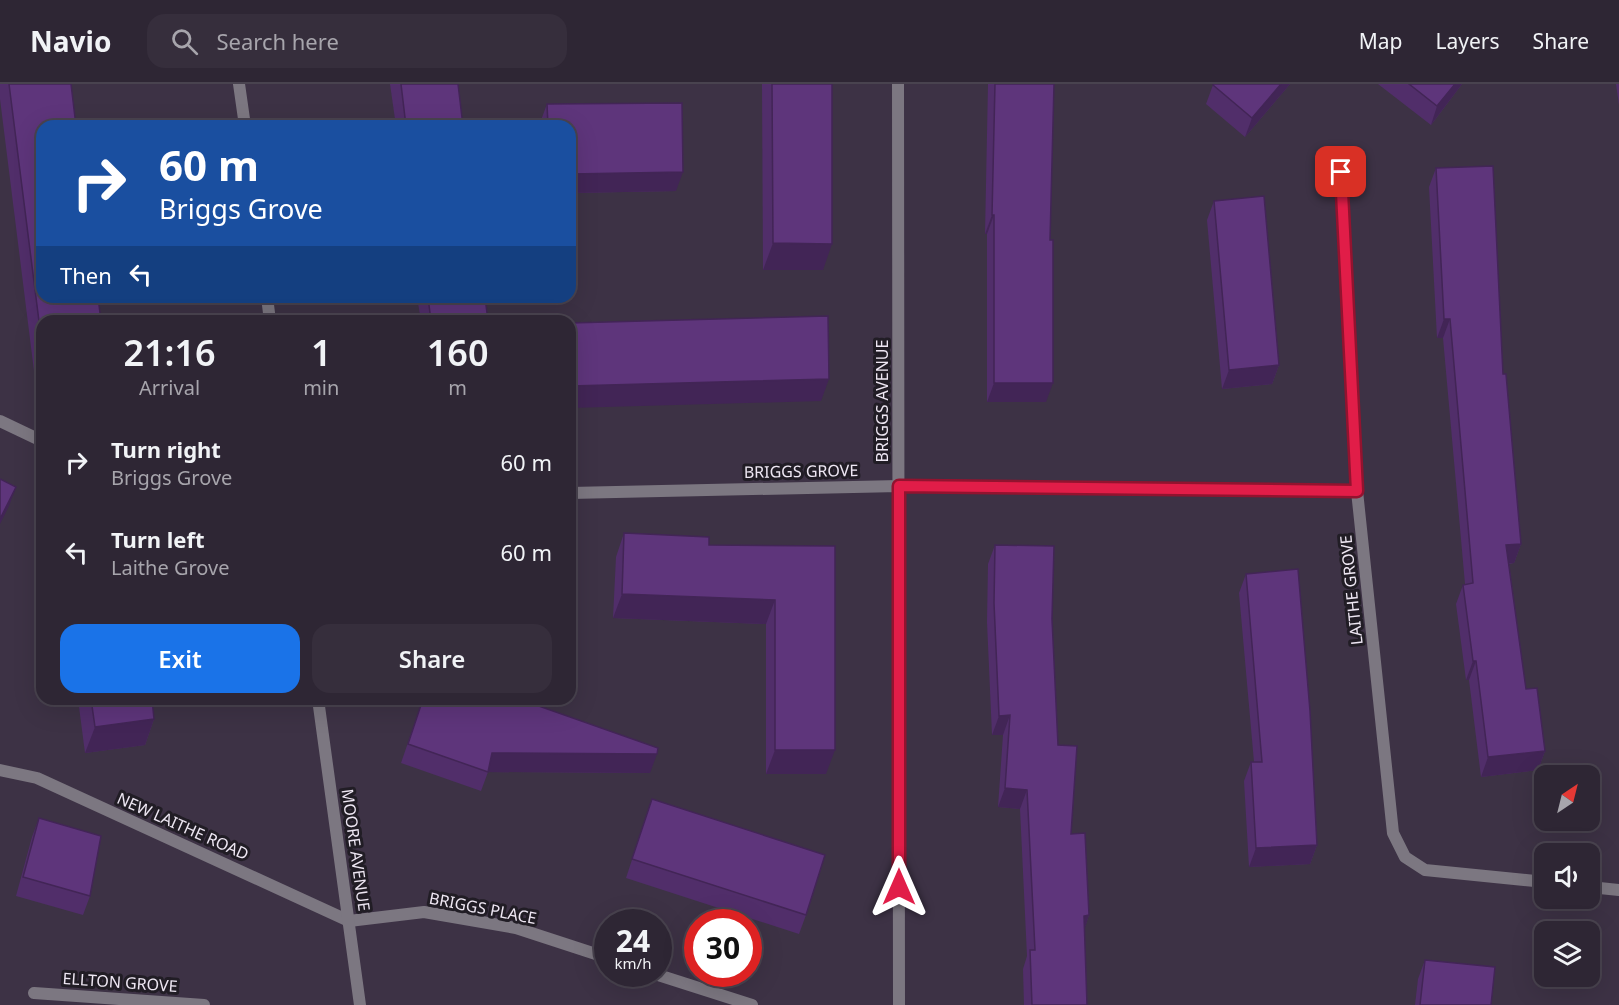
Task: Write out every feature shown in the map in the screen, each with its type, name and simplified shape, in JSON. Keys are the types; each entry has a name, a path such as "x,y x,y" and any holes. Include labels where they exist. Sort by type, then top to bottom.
{"street":[{"path":"239,84 244,120"},
{"name":"BRIGGS AVENUE","path":"898,84 899,1005"},
{"name":"LAITHE GROVE","path":"1341,172 1357,491 1393,833 1405,857 1425,870 1534,881"},
{"path":"0,421 36,438"},
{"name":"BRIGGS GROVE","path":"576,493 899,486 1357,491"},
{"name":"MOORE AVENUE","path":"319,705 360,1005"},
{"name":"NEW LAITHE ROAD","path":"0,770 37,778 349,921"},
{"path":"1600,888 1619,890"},
{"name":"BRIGGS PLACE","path":"349,921 424,912 516,928 594,953"},
{"path":"672,979 753,1005"},
{"name":"ELLTON GROVE","path":"34,993 204,1005"}],"building":[{"path":"9,84 71,84 75,120 36,120 36,298"},
{"path":"401,84 458,84 462,120 405,120"},
{"path":"772,84 832,84 832,244 773,243"},
{"path":"995,84 1054,84 1050,240 1053,240 1053,383 994,383 994,215 992,215"},
{"path":"1214,84 1281,84 1252,118"},
{"path":"1409,84 1455,84 1437,106"},
{"path":"682,103 683,172 576,174 576,120 548,120 547,104"},
{"path":"1493,166 1503,374 1506,374 1521,544 1506,545 1526,689 1537,688 1545,751 1488,757 1476,661 1473,661 1463,585 1473,583 1450,319 1444,319 1436,168"},
{"path":"1264,196 1279,365 1229,370 1214,201"},
{"path":"37,303 99,303 100,315 38,315"},
{"path":"429,303 486,303 487,315 430,315"},
{"path":"828,316 829,379 576,386 576,323"},
{"path":"0,479 16,487 0,519"},
{"path":"624,533 709,537 709,545 835,546 835,750 775,750 775,600 622,594"},
{"path":"995,545 1054,546 1052,619 1058,745 1077,746 1071,834 1085,833 1089,915 1084,916 1087,1005 1032,1005 1030,950 1035,950 1027,790 1005,788 1010,715 999,716 994,603"},
{"path":"1298,569 1310,711 1317,845 1256,848 1251,762 1262,762 1246,574"},
{"path":"92,705 153,705 154,719 95,727"},
{"path":"421,705 536,705 658,748 657,754 492,753 488,772 408,744"},
{"path":"652,799 825,855 806,915 632,859"},
{"path":"39,818 101,836 90,896 23,877"},
{"path":"1425,960 1495,967 1491,1005 1420,1005"}],"route":[{"path":"899,887 899,486 1357,491 1341,172"}]}
